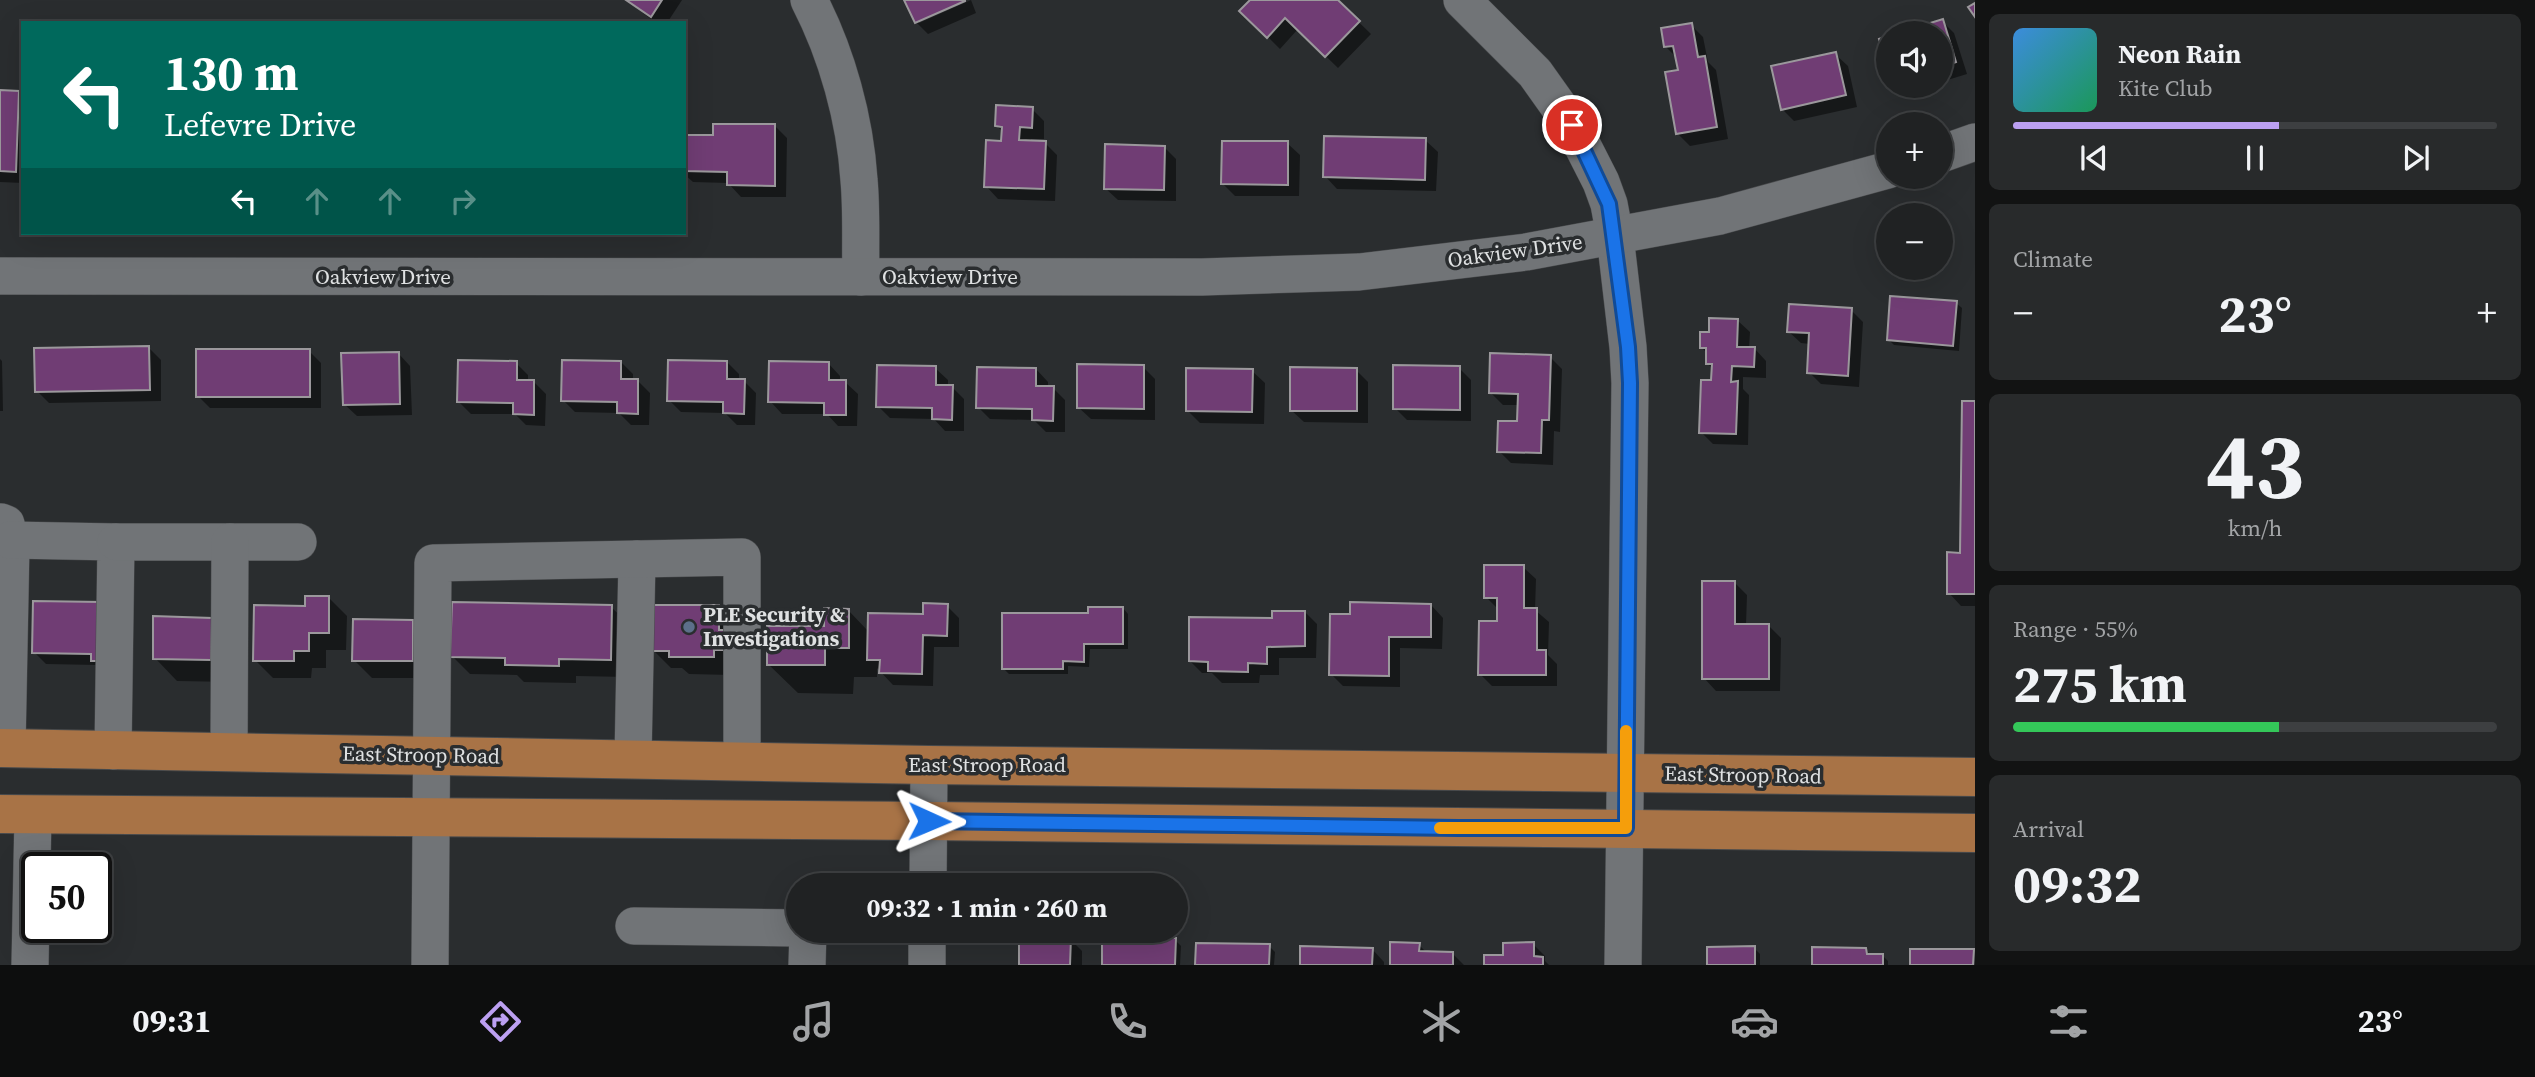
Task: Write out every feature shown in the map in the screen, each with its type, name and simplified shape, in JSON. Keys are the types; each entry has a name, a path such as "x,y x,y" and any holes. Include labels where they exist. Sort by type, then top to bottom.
{"main road":[{"name":"East Stroop Road","path":"4,748 929,765 1975,777"},
{"path":"16,814 1975,833"}],"street":[{"path":"809,0 825,30 845,91 859,179 861,277"},
{"path":"1462,0 1535,73 1572,125 1609,204 1615,236 1630,383 1623,965"},
{"path":"1953,150 1975,142"},
{"name":"Oakview Drive","path":"0,276 1202,277 1359,271 1526,252 1615,236 1720,216 1876,173"},
{"path":"4,748 5,531 116,542 299,542"},
{"path":"113,751 116,542"},
{"path":"229,752 230,542"},
{"path":"430,965 433,563 742,557 742,761"},
{"path":"633,758 637,559"},
{"path":"928,873 929,765"},
{"path":"16,814 30,965"},
{"path":"634,926 786,929"},
{"path":"807,965 808,943"},
{"path":"927,943 927,965"}],"building":[{"path":"626,0 662,0 651,17"},
{"path":"904,0 965,0 965,1 915,23"},
{"path":"1250,0 1338,0 1360,21 1325,57 1285,18 1267,38 1239,11"},
{"path":"1975,3 1975,17 1968,7"},
{"path":"1692,23 1698,57 1705,56 1717,127 1676,134 1665,72 1678,70 1673,46 1664,47 1661,28"},
{"path":"1836,52 1846,95 1781,110 1771,66"},
{"path":"0,90 19,91 16,172 0,171"},
{"path":"996,105 1033,107 1032,128 1020,127 1019,140 1046,141 1044,189 984,187 986,140 1001,141 1002,127 995,126"},
{"path":"713,124 775,124 775,186 727,185 727,172 686,171 686,135 713,135"},
{"path":"1324,136 1426,138 1425,180 1323,177"},
{"path":"1222,141 1288,141 1288,185 1221,184"},
{"path":"1105,144 1165,146 1164,190 1104,189"},
{"path":"1890,296 1957,301 1953,346 1887,340"},
{"path":"1789,304 1852,308 1848,376 1807,373 1809,333 1787,332"},
{"path":"1709,318 1738,319 1737,347 1755,347 1754,367 1732,366 1731,382 1738,381 1736,434 1699,433 1701,380 1711,380 1712,364 1706,364 1706,348 1700,348 1700,332 1709,332"},
{"path":"149,346 150,390 35,392 34,348"},
{"path":"196,349 310,349 310,397 196,397"},
{"path":"399,352 400,404 343,405 341,353"},
{"path":"1490,353 1551,355 1549,420 1542,420 1541,453 1497,452 1498,421 1517,421 1518,394 1489,393"},
{"path":"458,360 517,361 517,380 534,380 534,415 513,414 513,403 457,402"},
{"path":"562,360 621,361 621,379 638,379 638,414 617,413 617,402 561,401"},
{"path":"668,360 727,361 727,379 745,379 744,414 723,413 723,402 667,401"},
{"path":"769,361 829,362 829,380 846,380 846,415 824,415 824,403 768,402"},
{"path":"1077,364 1144,365 1144,409 1077,408"},
{"path":"877,365 936,366 936,385 953,385 952,420 932,419 932,408 876,407"},
{"path":"1393,365 1460,366 1460,410 1393,409"},
{"path":"977,367 1036,368 1036,386 1054,386 1053,421 1032,420 1032,409 976,408"},
{"path":"1290,367 1357,368 1357,411 1290,411"},
{"path":"1186,368 1253,369 1252,412 1186,411"},
{"path":"1962,401 1975,401 1975,594 1947,594 1947,552 1960,553"},
{"path":"1484,565 1524,565 1524,608 1537,608 1537,650 1546,650 1546,675 1478,675 1479,621 1497,621 1497,598 1484,598"},
{"path":"1702,581 1735,581 1735,624 1769,624 1769,679 1702,679"},
{"path":"305,596 329,596 329,633 309,633 309,651 294,651 294,661 253,661 254,605 305,606"},
{"path":"33,601 102,602 108,661 91,661 91,654 32,653"},
{"path":"452,602 612,605 611,660 559,659 559,666 505,665 505,658 450,657"},
{"path":"1350,602 1431,604 1431,637 1389,637 1389,676 1329,675 1330,614 1350,614"},
{"path":"923,603 948,604 947,636 923,635 922,674 879,673 880,660 867,660 868,613 923,614"},
{"path":"651,605 719,605 719,630 728,630 728,650 714,650 714,657 669,657 669,651 651,651"},
{"path":"1088,607 1123,607 1123,644 1084,644 1084,662 1063,661 1063,669 1002,669 1002,613 1088,613"},
{"path":"824,608 849,609 849,648 825,648 825,665 767,665 767,626 824,626"},
{"path":"1272,611 1305,611 1305,646 1267,647 1267,664 1248,663 1248,672 1208,671 1208,662 1189,661 1189,617 1272,618"},
{"path":"153,616 212,618 211,660 153,659"},
{"path":"353,619 413,620 413,661 352,661"},
{"path":"1390,942 1420,943 1419,951 1453,952 1453,965 1390,965"},
{"path":"1534,942 1534,956 1543,957 1543,965 1484,965 1484,955 1503,955 1503,943"},
{"path":"1019,943 1071,943 1070,965 1019,965"},
{"path":"1102,943 1176,943 1175,965 1102,965"},
{"path":"1196,943 1270,944 1269,965 1195,965"},
{"path":"1300,946 1373,948 1372,965 1300,965"},
{"path":"1755,946 1755,965 1707,965 1707,947"},
{"path":"1812,947 1866,948 1867,954 1883,954 1883,965 1812,965"},
{"path":"1910,949 1974,949 1973,965 1910,965"}],"slow traffic":[{"path":"1440,828 1626,828 1626,731"}],"place":[{"name":"PLE Security & Investigations","path":"689,627"}],"route":[{"path":"929,821 1626,828 1630,383 1628,347 1609,204 1572,125"}]}
